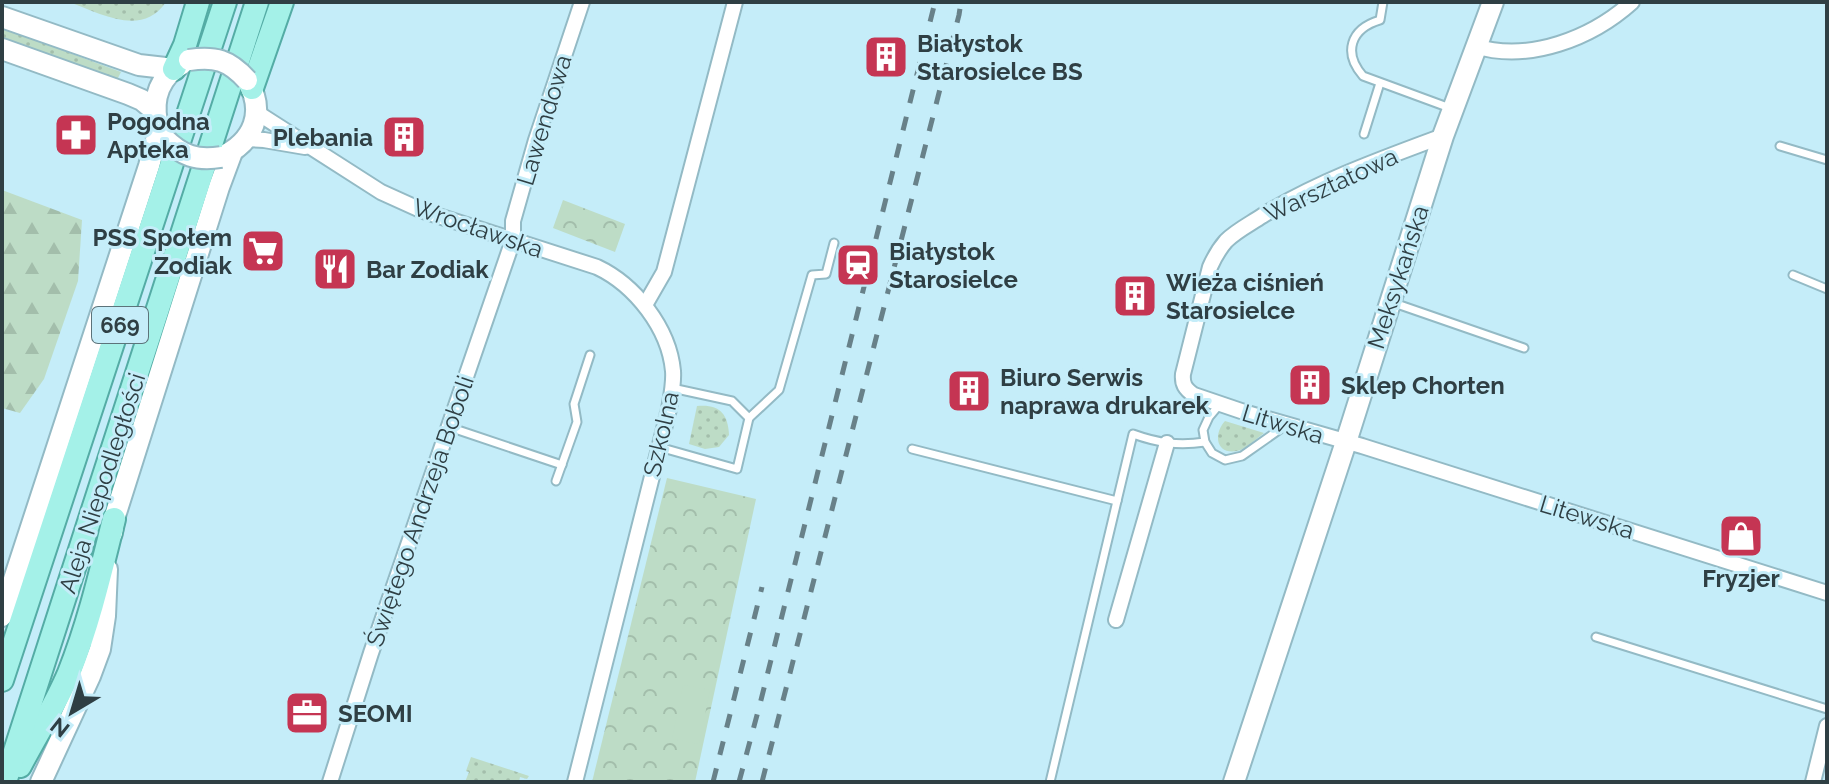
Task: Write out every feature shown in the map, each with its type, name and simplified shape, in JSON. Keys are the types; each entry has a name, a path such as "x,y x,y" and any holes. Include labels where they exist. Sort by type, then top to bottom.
{"main road":[{"path":"2,616 149,166 159,126 156,98 166,77 181,64 198,2"},
{"name":"Aleja Niepodległości","path":"2,680 225,2"},
{"name":"Aleja Niepodległości","path":"5,782 257,2"},
{"path":"250,84 282,2"},
{"name":"Meksykańska","path":"1234,782 1443,136 1493,2"},
{"path":"2,17 139,65 181,64 205,58 221,60 236,68 250,84 256,112 251,131 233,149 219,187 114,519 85,630 47,720 13,782"},
{"path":"2,49 142,100 176,150 190,157 205,159 233,149"},
{"path":"41,782 100,649 114,519"}],"street":[{"name":"Lawendowa","path":"513,240 513,221 536,140 582,2"},
{"path":"645,305 664,272 735,2"},
{"path":"1475,46 1507,52 1547,47 1584,33 1621,12 1632,2"},
{"name":"Wrocławska","path":"256,112 381,192 447,219 611,274 645,305"},
{"name":"Warsztatowa","path":"1220,404 1194,395 1183,384 1210,267 1217,253 1237,232 1284,203 1388,156 1443,136"},
{"name":"Wrocławska","path":"233,149 264,140 310,147"},
{"name":"Świętego Andrzeja Boboli","path":"330,782 371,653 513,240"},
{"name":"Szkolna","path":"575,782 669,409 673,372 671,360 661,331 645,305"},
{"name":"Litwska","path":"1220,404 1346,442"},
{"name":"Litewska","path":"1346,442 1827,593"},
{"path":"1116,620 1167,443"},
{"path":"1813,782 1827,726"}],"lane":[{"path":"1383,2 1380,20 1369,23 1354,38 1351,48 1356,68 1363,76 1452,109"},
{"path":"1364,134 1380,83"},
{"path":"1780,146 1827,160"},
{"path":"659,447 737,469 749,418 779,390 812,275 826,274 834,243"},
{"path":"1793,275 1827,289"},
{"path":"1391,302 1524,348"},
{"path":"556,481 577,422 574,404 590,355"},
{"path":"672,388 732,401 749,418"},
{"path":"1220,404 1203,430 1205,442 1212,453 1225,460 1242,456 1286,425"},
{"path":"449,427 562,465"},
{"path":"1050,782 1133,434 1156,443 1185,445 1205,442"},
{"path":"912,449 1117,501"},
{"path":"1596,637 1827,709"}],"green space":[{"path":"69,2 166,2 156,13 133,21 120,20"},
{"path":"2,28 121,72 117,80 2,39"},
{"path":"2,190 82,220 78,281 44,379 20,413 2,408"},
{"path":"563,200 625,224 615,252 553,228"},
{"path":"697,406 717,408 727,421 729,435 719,447 705,449 689,444"},
{"path":"1225,421 1264,433 1240,450 1225,450 1218,437"},
{"path":"667,478 756,499 695,782 592,782"},
{"path":"683,685 710,690 699,744 672,739"},
{"path":"471,757 529,776 527,779 520,777 519,782 465,782"}],"railway":[{"path":"739,782 935,2"},
{"path":"762,782 961,2"},
{"path":"713,782 762,587"}],"place":[{"name":"Białystok Starosielce BS","path":"886,57"},
{"name":"Pogodna Apteka","path":"76,135"},
{"name":"Plebania","path":"404,137"},
{"name":"PSS Społem Zodiak","path":"263,251"},
{"name":"Białystok Starosielce","path":"858,265"},
{"name":"Bar Zodiak","path":"335,269"},
{"name":"Wieża ciśnień Starosielce","path":"1135,296"},
{"name":"Sklep Chorten","path":"1310,385"},
{"name":"Biuro Serwis naprawa drukarek","path":"969,391"},
{"name":"Fryzjer","path":"1741,536"},
{"name":"SEOMI","path":"307,713"}]}
